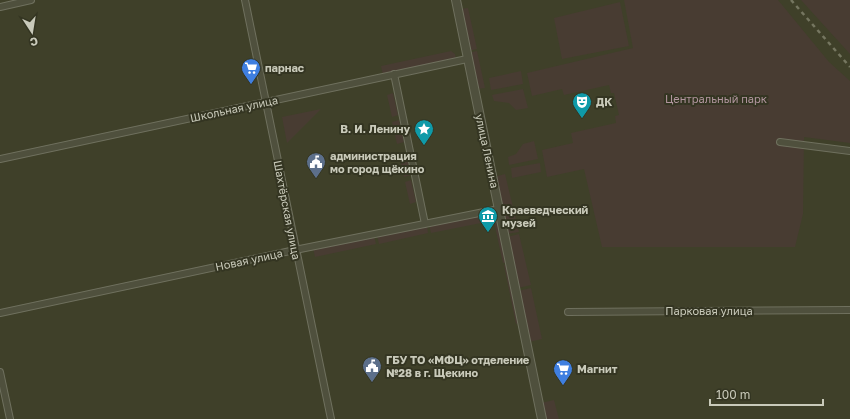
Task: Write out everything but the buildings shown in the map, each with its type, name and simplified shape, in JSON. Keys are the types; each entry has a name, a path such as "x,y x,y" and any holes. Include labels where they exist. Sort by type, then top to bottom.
{"street":[{"path":"0,7 31,0"},
{"name":"Шахтёрская улица","path":"245,0 295,250 331,419"},
{"name":"улица Ленина","path":"456,0 542,419"},
{"name":"Школьная улица","path":"0,159 468,59"},
{"path":"394,74 425,224"},
{"path":"780,142 850,151"},
{"name":"Новая улица","path":"0,313 295,250 499,209"},
{"name":"Парковая улица","path":"568,312 850,310"},
{"path":"0,372 10,419"}],"green space":[{"name":"Центральный парк","path":"624,0 778,0 829,62 850,81 850,143 804,137 803,214 795,247 602,247 584,169 547,177 542,150 573,143 571,133 616,123 615,116 619,115 614,93 611,93 609,85 564,95 562,89 532,96 527,73 633,48"},
{"path":"801,0 850,0 850,54"},
{"path":"620,2 629,46 562,59 554,18"},
{"path":"468,8 477,49 468,51 460,9"},
{"path":"451,51 455,54 456,60 383,75 381,66"},
{"path":"477,51 485,88 476,89 468,53"},
{"path":"521,71 523,84 491,90 489,78"},
{"path":"523,89 528,108 516,110 509,103 494,101 492,95"},
{"path":"393,93 398,115 392,117 387,95"},
{"path":"321,109 287,143 282,117"},
{"path":"399,120 404,142 397,144 392,122"},
{"path":"534,141 538,159 509,165 508,157 516,154 523,144"},
{"path":"406,153 411,175 404,177 399,155"},
{"path":"540,163 541,172 512,178 511,168"},
{"path":"505,174 519,232 506,234 494,177"},
{"path":"411,180 416,202 410,204 405,182"},
{"path":"490,212 491,221 431,233 429,225"},
{"path":"500,221 509,262 503,263 494,222"},
{"path":"427,225 428,233 379,244 377,235"},
{"path":"519,234 531,285 518,288 507,237"},
{"path":"374,236 376,244 315,257 313,248"},
{"path":"509,264 521,322 516,324 504,265"},
{"path":"531,288 542,339 529,342 518,291"},
{"path":"554,400 559,419 544,419 541,403"}],"railway":[{"path":"791,0 850,67"}],"place":[{"name":"парнас","path":"251,85"},
{"name":"ДК","path":"582,119"},
{"name":"В. И. Ленину","path":"424,146"},
{"name":"администрация мо город щёкино","path":"316,179"},
{"name":"Краеведческий музей","path":"488,233"},
{"name":"ГБУ ТО «МФЦ» отделение №28 в г. Щекино","path":"372,383"},
{"name":"Магнит","path":"563,386"}]}
